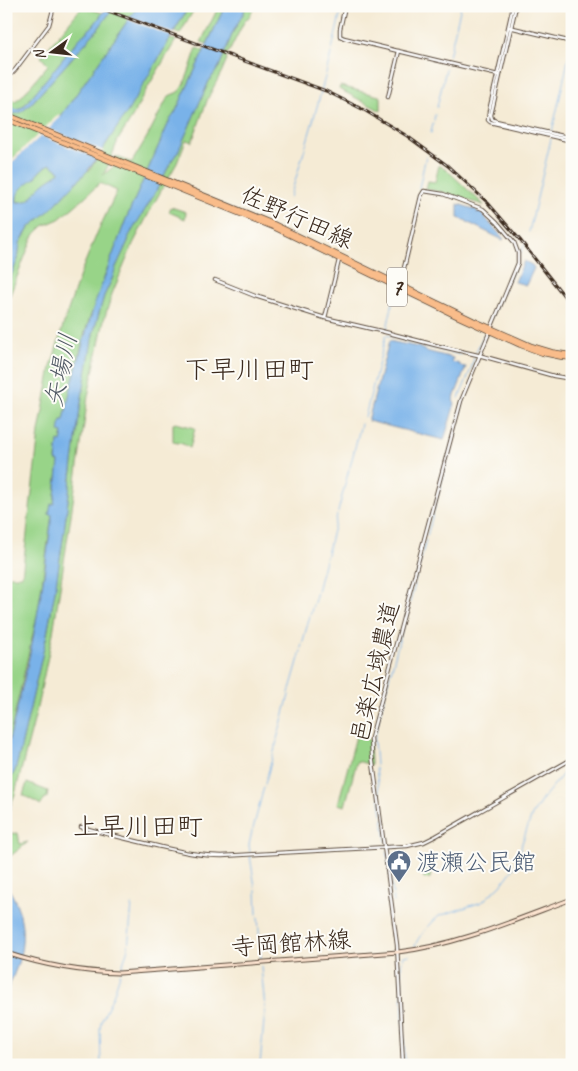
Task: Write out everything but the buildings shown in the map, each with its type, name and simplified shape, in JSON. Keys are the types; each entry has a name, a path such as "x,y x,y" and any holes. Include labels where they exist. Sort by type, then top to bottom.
{"main road":[{"name":"佐野行田線","path":"6,114 202,196"},
{"name":"佐野行田線","path":"6,119 274,224 542,353 561,357 572,356"},
{"name":"佐野行田線","path":"234,209 339,260 490,329"},
{"name":"寺岡館林線","path":"6,953 31,961 76,970 132,972 398,952 460,940 572,898"}],"street":[{"path":"10,75 48,25 54,6"},
{"path":"345,6 339,31 342,38 498,75"},
{"path":"514,6 488,117 490,122 572,140"},
{"path":"509,27 568,41"},
{"path":"388,97 399,51"},
{"name":"邑楽広域農道","path":"400,284 421,193 426,191 443,194 481,207 497,222 516,246 519,258 518,263 461,401 372,732 371,747 398,952 403,1065"},
{"path":"325,318 339,260"},
{"path":"215,280 255,296 325,318 572,379"},
{"path":"81,827 142,843 203,855 222,856 407,846 430,839 572,759"}],"green space":[{"path":"115,6 138,6 61,116 59,115 6,165 6,110 14,114 30,105 98,29"},
{"path":"189,6 196,6 180,34 174,32"},
{"path":"219,6 225,6 207,44 201,42"},
{"path":"245,6 255,6 227,53 227,59 208,98 192,142 186,140 177,163 133,244 112,294 104,320 88,396 53,633 35,717 15,794 11,809 6,810 6,785 15,771 47,634 63,539 80,409 93,334 104,296 128,241 128,236 178,152 209,81 219,67"},
{"path":"84,7 103,13 24,106 18,110 12,107 7,103 6,99 15,101 21,97 48,65 41,57 81,8"},
{"path":"170,39 176,40 118,140 103,175 113,167 115,156 132,162 168,97 182,88 197,48 204,51 170,120 126,219 85,332 64,421 61,420 63,432 61,442 58,442 56,460 59,462 54,504 49,514 52,515 38,612 6,748 6,576 22,576 39,432 51,367 81,272 117,191 100,183 59,219 43,226 31,241 6,307 6,288 18,259 20,243 29,228 89,171"},
{"path":"340,86 381,97 381,111 339,89"},
{"path":"50,164 60,173 46,181 29,199 17,202 18,194 22,188"},
{"path":"439,165 484,205 426,189 428,181 435,182"},
{"path":"171,207 186,212 185,219 169,212"},
{"path":"176,423 195,428 190,448 173,442 173,424"},
{"path":"356,736 370,740 371,765 357,761 345,806 338,804"},
{"path":"27,783 48,791 47,798 45,798 41,805 23,795"},
{"path":"18,833 20,844 28,842 8,858 6,856 6,834"},
{"path":"432,863 430,878 424,879 422,866"}],"water":[{"path":"108,6 115,6 98,29 30,105 16,114 6,110 6,101 16,110 24,106"},
{"path":"138,6 189,6 128,111 94,162 51,209 29,228 20,243 18,259 6,288 6,168 61,116","holes":["50,164 60,171 42,185 32,197 26,201 17,202 20,191 44,168"]},
{"path":"225,6 245,6 219,67 209,81 178,152 129,236 104,296 93,334 47,634 15,771 6,785 6,748 28,661 44,574 52,515 49,514 51,504 54,504 59,462 56,461 58,441 61,442 63,433 59,432 61,420 64,420 96,300 126,219 170,120"},
{"path":"458,204 477,210 477,213 480,212 504,239 458,218"},
{"path":"524,261 534,268 526,285 515,282"},
{"path":"389,341 418,347 453,358 452,362 466,367 453,401 455,403 444,440 368,421"},
{"path":"6,885 17,905 20,915 22,947 6,994"}],"pier":[{"path":"128,17 175,34 174,37 126,19"},
{"path":"59,114 61,116 49,129 104,151 99,159 41,136 6,168 6,165"}],"waterway":[{"path":"290,197 305,150 342,6"},
{"path":"449,56 461,6"},
{"path":"552,132 572,43"},
{"path":"437,107 446,69"},
{"path":"434,120 435,115"},
{"path":"431,133 433,124"},
{"path":"529,232 551,139"},
{"path":"419,188 426,156"},
{"path":"521,252 526,243"},
{"path":"508,281 516,265"},
{"path":"387,329 396,288"},
{"path":"491,318 504,290"},
{"path":"476,352 484,334"},
{"path":"365,417 386,335 461,355"},
{"path":"459,398 474,358"},
{"path":"427,536 464,399"},
{"path":"350,467 361,424"},
{"path":"338,512 349,469"},
{"path":"326,558 337,515"},
{"path":"415,582 426,540"},
{"path":"314,603 325,560"},
{"path":"403,627 415,584"},
{"path":"301,648 313,605"},
{"path":"391,672 402,629"},
{"path":"289,693 301,651"},
{"path":"379,717 390,674"},
{"path":"277,739 289,695"},
{"path":"376,765 374,740 379,719"},
{"path":"265,784 277,741"},
{"path":"519,860 522,843 532,815 572,763"},
{"path":"376,768 382,815"},
{"path":"253,829 264,787"},
{"path":"383,818 386,841"},
{"path":"250,852 249,845 252,831"},
{"path":"387,851 388,858"},
{"path":"250,856 255,887"},
{"path":"388,860 393,894"},
{"path":"415,946 420,936 439,916 482,902 501,885 517,864"},
{"path":"256,890 257,914"},
{"path":"393,897 394,902"},
{"path":"121,971 128,948 132,905"},
{"path":"258,917 261,959"},
{"path":"405,1065 401,963 404,956 409,955"},
{"path":"261,966 265,1008"},
{"path":"101,1065 101,1022 113,996 120,974"},
{"path":"260,1065 265,1010"}],"railway":[{"path":"95,6 326,91 364,110 407,136 448,166 488,203 572,306"}],"place":[{"name":"渡瀬公民館","path":"399,883"}],"district":[{"name":"下早川田町","path":"249,369"},
{"name":"上早川田町","path":"138,826"}],"water label":[{"name":"矢場川","path":"60,370"}]}
